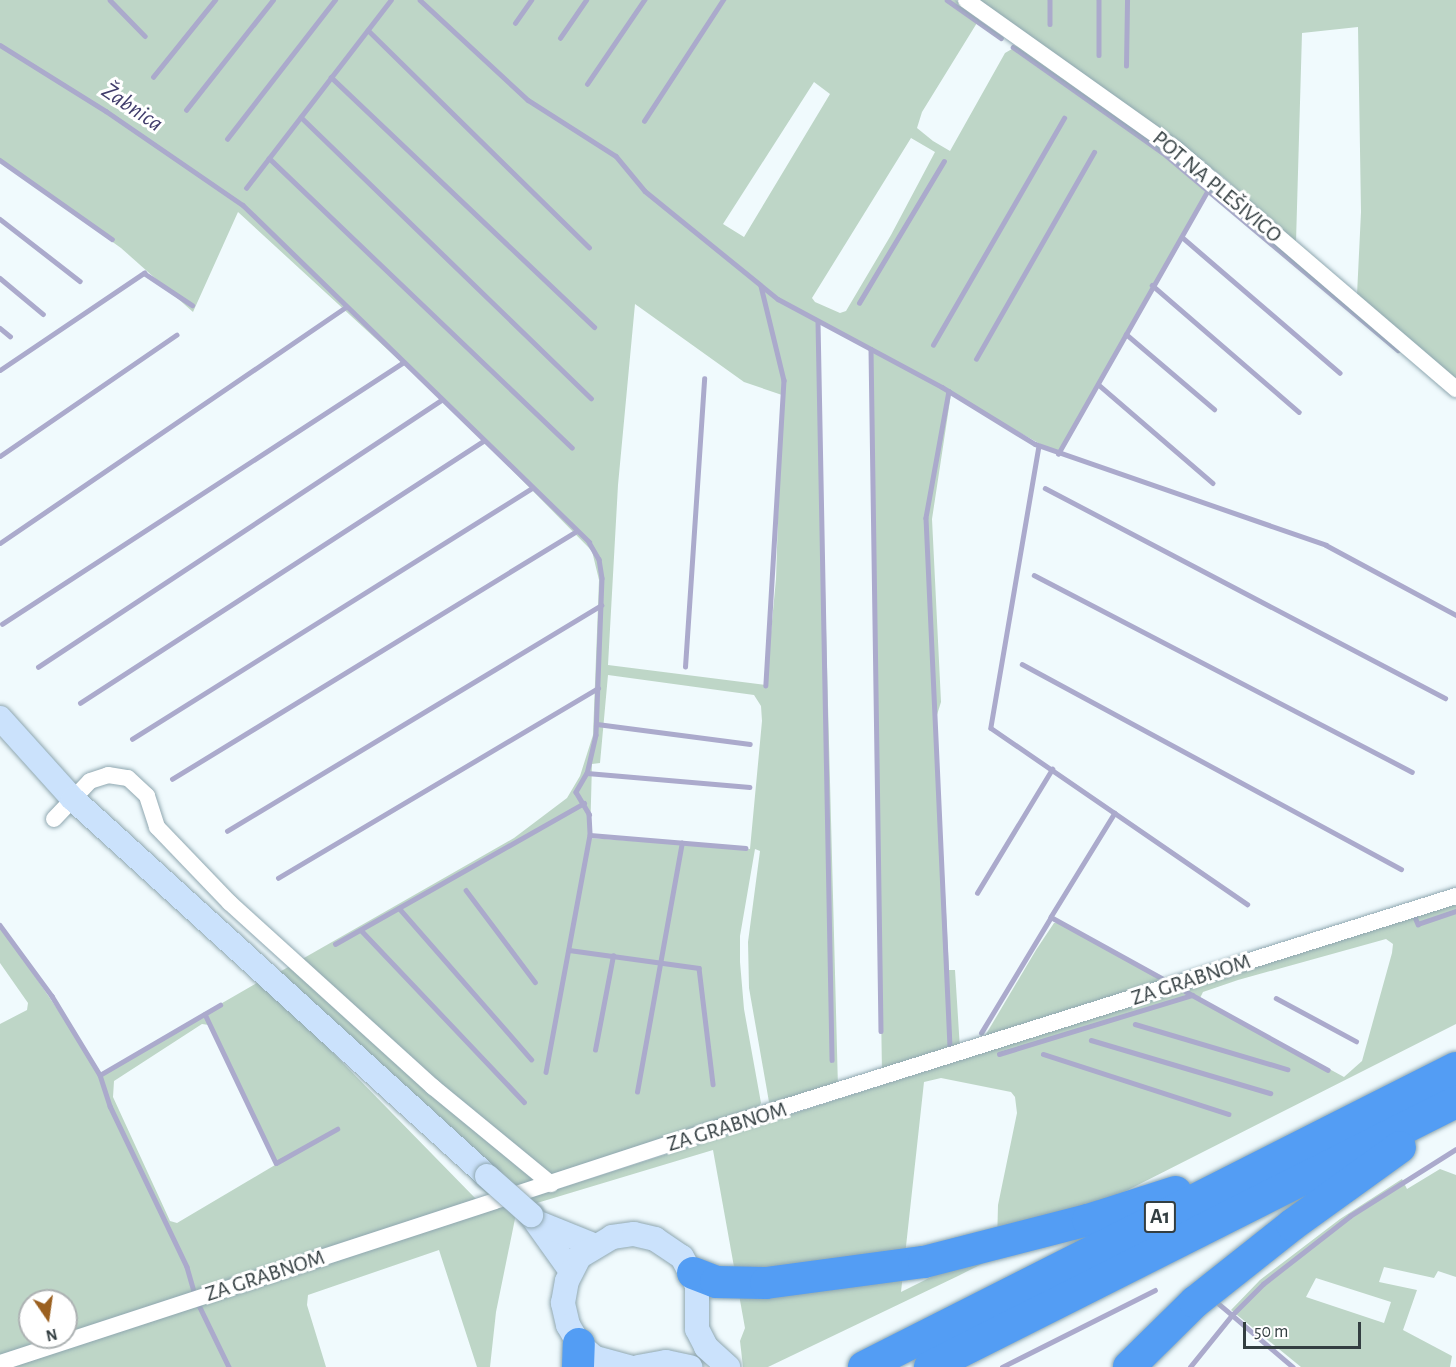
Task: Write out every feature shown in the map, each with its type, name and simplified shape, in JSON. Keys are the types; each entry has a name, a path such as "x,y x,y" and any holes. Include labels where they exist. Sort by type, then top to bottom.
{"highway":[{"name":"A1","path":"864,1367 1456,1068"},
{"name":"A1","path":"930,1367 1456,1102"},
{"path":"1129,1367 1196,1302 1283,1232 1456,1106"},
{"path":"688,1265 716,1282 766,1283 924,1262 1088,1220 1293,1150"}],"main road":[{"path":"0,718 74,799 536,1220 571,1270"},
{"path":"536,1220 593,1245"},
{"path":"629,1367 579,1356 568,1325 564,1303 571,1270 579,1257 593,1245 612,1237 634,1234 655,1239 688,1265 697,1285 697,1329 706,1347 726,1366"},
{"path":"638,1367 666,1362 690,1367"}],"street":[{"name":"POT NA PLEŠIVICO","path":"966,0 1176,149 1456,389"},
{"path":"54,819 90,781 108,775 128,778 147,796 157,827 230,903 433,1087 551,1184"},
{"name":"ZA GRABNOM","path":"0,1363 551,1184 1456,896"}],"green space":[{"path":"0,0 956,0 980,18 922,112 917,128 933,141 950,151 1005,53 1019,45 1153,141 1208,190 1058,454 951,394 932,519 941,702 936,718 949,970 955,970 960,1049 882,1074 871,351 818,321 838,1088 776,1107 769,1102 749,988 748,942 760,851 755,849 740,936 740,962 744,1009 761,1103 755,1113 490,1197 269,978 514,838 567,798 580,776 593,735 599,580 592,551 450,407 238,212 193,312 121,248 0,162","holes":["814,82 830,94 744,237 723,224","911,138 935,152 891,235 846,311 840,313 815,302 812,298","635,304 744,382 782,395 776,579 766,685 608,665 618,485","608,675 754,695 761,706 762,721 750,849 590,838 592,764 600,763"]},
{"path":"979,0 1456,0 1456,379 1357,295 1361,212 1358,27 1302,33 1296,242 1222,176"},
{"path":"1456,901 1456,1024 958,1276 768,1367 743,1367 740,1341 745,1328 713,1150 517,1209 496,1312 490,1367 477,1367 439,1250 308,1295 307,1305 326,1367 3,1367 59,1349 78,1349 78,1343","holes":["1386,939 1393,944 1362,1061 1344,1077 1200,998 1203,992 1238,980","941,1078 1011,1092 1015,1097 1017,1113 998,1205 997,1244 901,1292 924,1082"]},
{"path":"1059,922 1170,981 982,1041 1036,950 1054,923"},
{"path":"0,925 101,1073 262,980 476,1199 78,1331 78,1289 18,1289 20,1349 0,1355 0,1024 27,1010 28,1003 0,963","holes":["202,1024 209,1025 244,1093 275,1165 177,1223 170,1221 113,1097 114,1081"]},
{"path":"1440,1169 1456,1175 1456,1277 1438,1271 1434,1278 1384,1267 1379,1282 1417,1290 1403,1330 1452,1356 1450,1367 1301,1367 1231,1310 1260,1280 1340,1219 1402,1179 1407,1189","holes":["1316,1278 1391,1302 1384,1323 1306,1297"]}],"waterway":[{"path":"110,0 145,36"},
{"path":"153,77 215,0"},
{"path":"186,110 273,0"},
{"path":"227,139 335,0"},
{"path":"246,188 391,0"},
{"path":"420,0 528,100 616,156 645,191 778,299 942,387 1035,444 1326,545 1456,615"},
{"path":"515,23 531,0"},
{"path":"560,38 586,0"},
{"path":"587,84 644,0"},
{"path":"644,121 723,0"},
{"path":"947,0 1001,38"},
{"path":"1050,0 1050,24"},
{"path":"1099,0 1099,55"},
{"path":"1126,66 1127,0"},
{"path":"368,30 589,247"},
{"name":"Žabnica","path":"0,45 106,111 243,205 589,542 599,559 602,578 596,735 587,773 576,792 589,814 590,835 546,1072"},
{"path":"1013,47 1162,152 1398,350"},
{"path":"331,77 594,327"},
{"path":"301,117 591,398"},
{"path":"933,345 1064,118"},
{"path":"976,359 1094,152"},
{"path":"269,158 572,448"},
{"path":"0,160 112,239"},
{"path":"859,303 944,161"},
{"path":"1058,454 1208,190"},
{"path":"0,219 80,281"},
{"path":"1182,237 1340,373"},
{"path":"0,370 144,273 192,305"},
{"path":"0,278 43,314"},
{"path":"1152,285 1299,412"},
{"path":"761,286 784,380 766,685"},
{"path":"0,543 346,307"},
{"path":"818,321 832,1060"},
{"path":"0,328 10,336"},
{"path":"1126,334 1214,409"},
{"path":"0,456 176,335"},
{"path":"871,349 881,1031"},
{"path":"2,624 403,363"},
{"path":"685,667 704,379"},
{"path":"1099,385 1213,483"},
{"path":"949,391 926,518 950,1047"},
{"path":"38,667 440,401"},
{"path":"80,703 483,441"},
{"path":"1039,446 991,728 1247,904"},
{"path":"1045,488 1445,698"},
{"path":"132,739 531,489"},
{"path":"172,779 575,532"},
{"path":"1034,575 1412,772"},
{"path":"227,831 601,605"},
{"path":"1022,664 1401,869"},
{"path":"278,878 598,688"},
{"path":"597,724 750,744"},
{"path":"977,893 1052,769"},
{"path":"587,773 749,787"},
{"path":"335,944 584,803"},
{"path":"1115,813 1051,917 1165,980"},
{"path":"590,835 745,848"},
{"path":"637,1092 682,843"},
{"path":"466,890 535,982"},
{"path":"399,908 531,1059"},
{"path":"1415,917 1418,924 1456,911"},
{"path":"981,1033 1051,917"},
{"path":"0,925 52,996 100,1075 110,1106 187,1267 196,1299 229,1367"},
{"path":"361,930 524,1102"},
{"path":"569,950 699,968 713,1084"},
{"path":"595,1050 613,956"},
{"path":"1185,991 1328,1070"},
{"path":"999,1054 1192,995"},
{"path":"1276,998 1356,1041"},
{"path":"100,1075 220,1005"},
{"path":"205,1014 276,1163 337,1129"},
{"path":"1135,1024 1287,1069"},
{"path":"1091,1040 1270,1093"},
{"path":"1043,1054 1229,1114"},
{"path":"1219,1304 1232,1315 1263,1284 1350,1216 1456,1149"},
{"path":"1002,1367 1155,1290"},
{"path":"1190,1367 1232,1315 1293,1367"}]}
